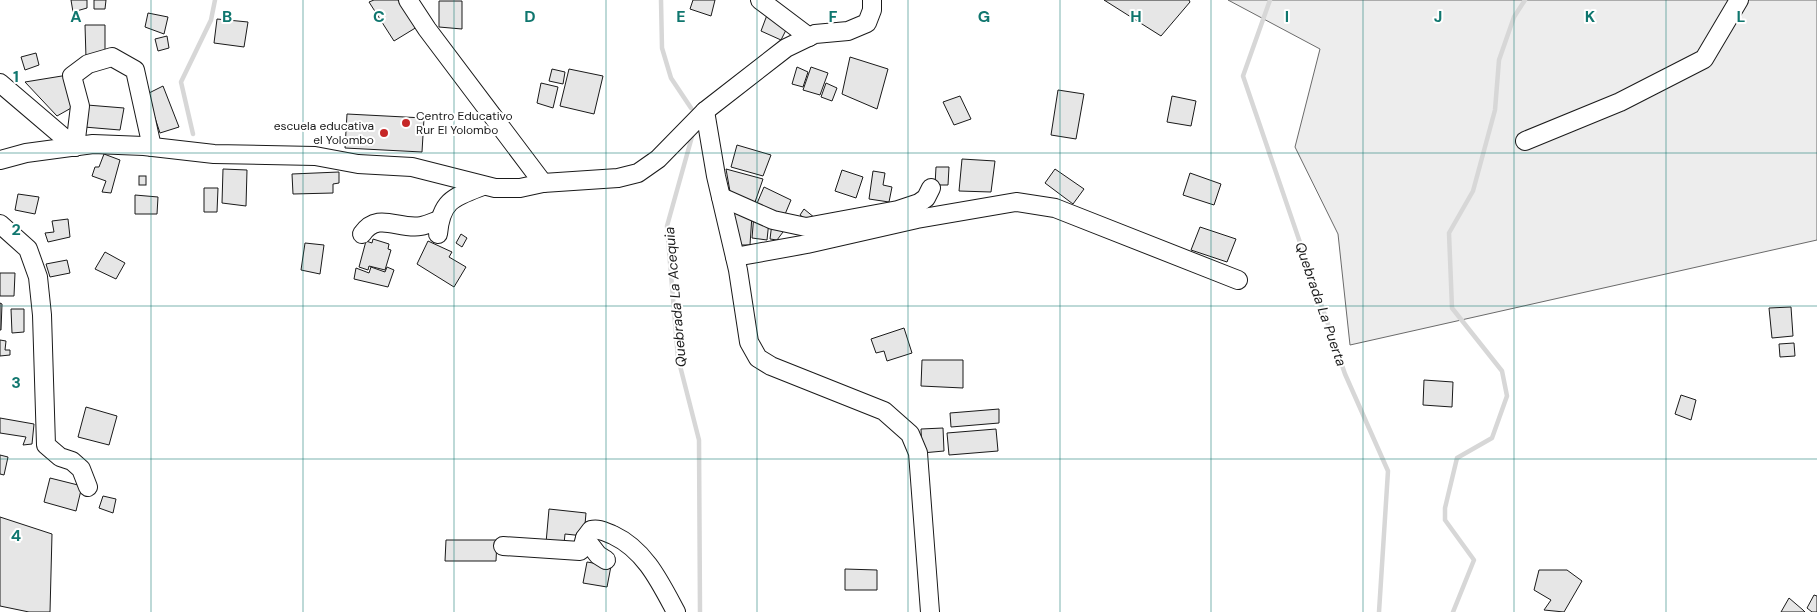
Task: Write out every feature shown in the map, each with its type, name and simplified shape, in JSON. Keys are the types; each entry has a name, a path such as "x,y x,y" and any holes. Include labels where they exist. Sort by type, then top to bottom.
{"street":[{"path":"408,0 427,29 543,182"},
{"path":"760,0 809,37"},
{"path":"0,160 26,153 93,144 152,146 214,154 316,156 358,164 412,167 495,188 520,188 543,182 618,178 638,172 658,159 705,111 786,48 815,34 848,31 867,23 872,10 872,0"},
{"path":"1525,141 1620,102 1704,59 1739,0"},
{"path":"75,146 80,106 72,76 88,64 112,57 135,70 152,146"},
{"path":"0,83 75,146"},
{"path":"705,111 721,197 735,257 749,342 758,358 771,366 884,411 910,434 918,453 930,612"},
{"path":"362,234 367,228 377,222 439,227 448,202 483,186"},
{"path":"721,197 773,220 806,227 898,210 919,204 926,198 931,188"},
{"path":"735,257 807,244 917,219 1016,202 1055,208 1238,280"},
{"path":"0,224 28,249 38,278 42,315 46,445 60,457 72,461 81,469 88,488"},
{"path":"504,546 580,551 585,538 591,530 603,531 623,540 640,554 660,580 676,612"},
{"path":"585,538 598,555 606,560"}],"shaded area":[{"path":"1228,0 1817,0 1817,240 1350,345 1338,234 1295,147 1320,49"}],"building":[{"path":"71,0 87,0 87,8 73,12"},
{"path":"94,0 106,0 105,9 94,9"},
{"path":"374,0 398,0 417,27 394,41 369,2"},
{"path":"693,0 715,0 711,16 690,9"},
{"path":"1104,0 1189,0 1190,2 1161,36"},
{"path":"439,1 462,1 462,29 439,27"},
{"path":"148,13 168,17 164,34 145,27"},
{"path":"767,15 788,26 781,40 761,31"},
{"path":"217,19 248,22 244,47 214,43"},
{"path":"85,25 105,25 105,53 86,58"},
{"path":"167,36 169,48 158,51 155,39"},
{"path":"36,53 39,65 25,70 21,57"},
{"path":"850,57 888,69 877,109 842,94"},
{"path":"797,67 808,72 803,87 792,84"},
{"path":"811,67 828,73 820,95 803,90"},
{"path":"552,69 565,72 563,84 549,81"},
{"path":"569,69 603,76 594,114 560,106"},
{"path":"68,75 73,107 57,116 25,82"},
{"path":"541,83 558,87 553,108 537,103"},
{"path":"826,83 837,88 832,101 821,97"},
{"path":"163,86 179,127 160,133 147,94"},
{"path":"1058,90 1084,94 1076,139 1051,135"},
{"path":"960,96 971,119 954,125 943,102"},
{"path":"1172,96 1196,101 1191,126 1167,122"},
{"path":"87,105 124,108 120,130 84,127"},
{"name":"escuela educativa el Yolombo","path":"347,114 424,118 422,152 345,148"},
{"path":"737,145 771,155 763,176 731,167"},
{"path":"104,154 120,160 111,193 102,192 106,181 92,176 95,167 99,167"},
{"path":"962,159 995,161 991,192 959,191"},
{"path":"936,167 949,167 948,185 935,185"},
{"path":"223,169 247,170 246,206 222,203"},
{"path":"726,169 763,179 754,205 731,197"},
{"path":"1055,169 1084,189 1073,204 1045,183"},
{"path":"842,170 863,177 856,198 835,191"},
{"path":"873,171 885,173 883,185 892,187 889,202 869,199"},
{"path":"339,172 339,183 333,184 333,193 293,194 292,174"},
{"path":"1190,173 1221,184 1214,205 1183,195"},
{"path":"139,176 146,176 146,185 139,185"},
{"path":"764,187 791,200 783,219 755,208"},
{"path":"204,188 218,188 217,212 204,212"},
{"path":"18,194 39,197 35,214 15,210"},
{"path":"135,195 158,197 157,214 135,214"},
{"path":"733,209 752,215 750,245 738,245"},
{"path":"804,209 815,218 811,223 800,215"},
{"path":"754,214 769,221 767,240 752,238"},
{"path":"68,219 70,237 48,242 45,233 54,232 52,221"},
{"path":"772,223 786,228 777,240 770,239"},
{"path":"1200,227 1236,239 1227,262 1191,250"},
{"path":"461,234 467,238 462,247 456,243"},
{"path":"373,239 389,244 388,249 391,250 385,270 369,266 368,270 359,267 366,241 372,243"},
{"path":"428,241 452,252 449,257 466,267 454,287 417,264"},
{"path":"305,243 324,245 320,274 301,270"},
{"path":"105,252 125,263 116,279 95,269"},
{"path":"67,260 70,273 50,277 46,264"},
{"path":"371,267 385,272 387,267 394,270 388,287 354,279 356,268 369,273"},
{"path":"0,273 15,273 14,296 0,296"},
{"path":"0,303 2,304 1,330 0,330"},
{"path":"1791,307 1793,336 1772,338 1769,308"},
{"path":"11,309 24,309 24,332 12,333"},
{"path":"904,328 912,353 887,361 884,351 876,353 871,339"},
{"path":"0,340 6,341 5,350 10,350 10,355 0,356"},
{"path":"1794,343 1795,356 1780,357 1779,344"},
{"path":"922,360 963,360 963,388 921,386"},
{"path":"1424,380 1453,382 1452,407 1423,405"},
{"path":"1681,395 1696,400 1691,420 1675,414"},
{"path":"86,407 117,416 109,445 78,437"},
{"path":"999,409 999,423 951,427 950,413"},
{"path":"0,418 34,424 32,444 23,445 26,437 0,433"},
{"path":"943,428 944,451 922,453 921,429"},
{"path":"996,429 998,451 949,455 947,433"},
{"path":"0,455 8,457 4,475 0,474"},
{"path":"50,478 82,486 76,511 44,502"},
{"path":"103,496 116,499 113,513 99,508"},
{"path":"549,509 586,513 584,536 565,534 564,544 546,543"},
{"path":"0,517 52,534 50,612 29,612 0,606"},
{"path":"446,540 497,540 496,561 445,561"},
{"path":"587,562 611,566 607,587 583,583"},
{"path":"845,569 877,570 877,590 845,590"},
{"path":"1539,570 1567,570 1582,581 1564,612 1544,610 1551,600 1534,590"},
{"path":"1814,595 1817,596 1817,612 1812,612 1807,608"},
{"path":"1789,598 1803,610 1805,612 1781,612"}],"waterway":[{"path":"193,134 181,82 211,20 215,0"},
{"name":"Quebrada La Acequia","path":"661,0 662,48 671,78 691,108"},
{"name":"Quebrada La Puerta","path":"1270,0 1243,76 1345,374 1388,471 1379,612"},
{"path":"1453,612 1474,560 1445,520 1445,508 1457,458 1492,438 1507,396 1502,371 1452,308 1449,233 1473,191 1495,110 1499,60 1514,17 1525,0"},
{"name":"Quebrada La Acequia","path":"693,133 667,226 678,358 699,440 700,612"}],"place":[{"name":"Centro Educativo Rur El Yolombo","path":"406,123"},
{"name":"escuela educativa el Yolombo","path":"384,133"}]}
